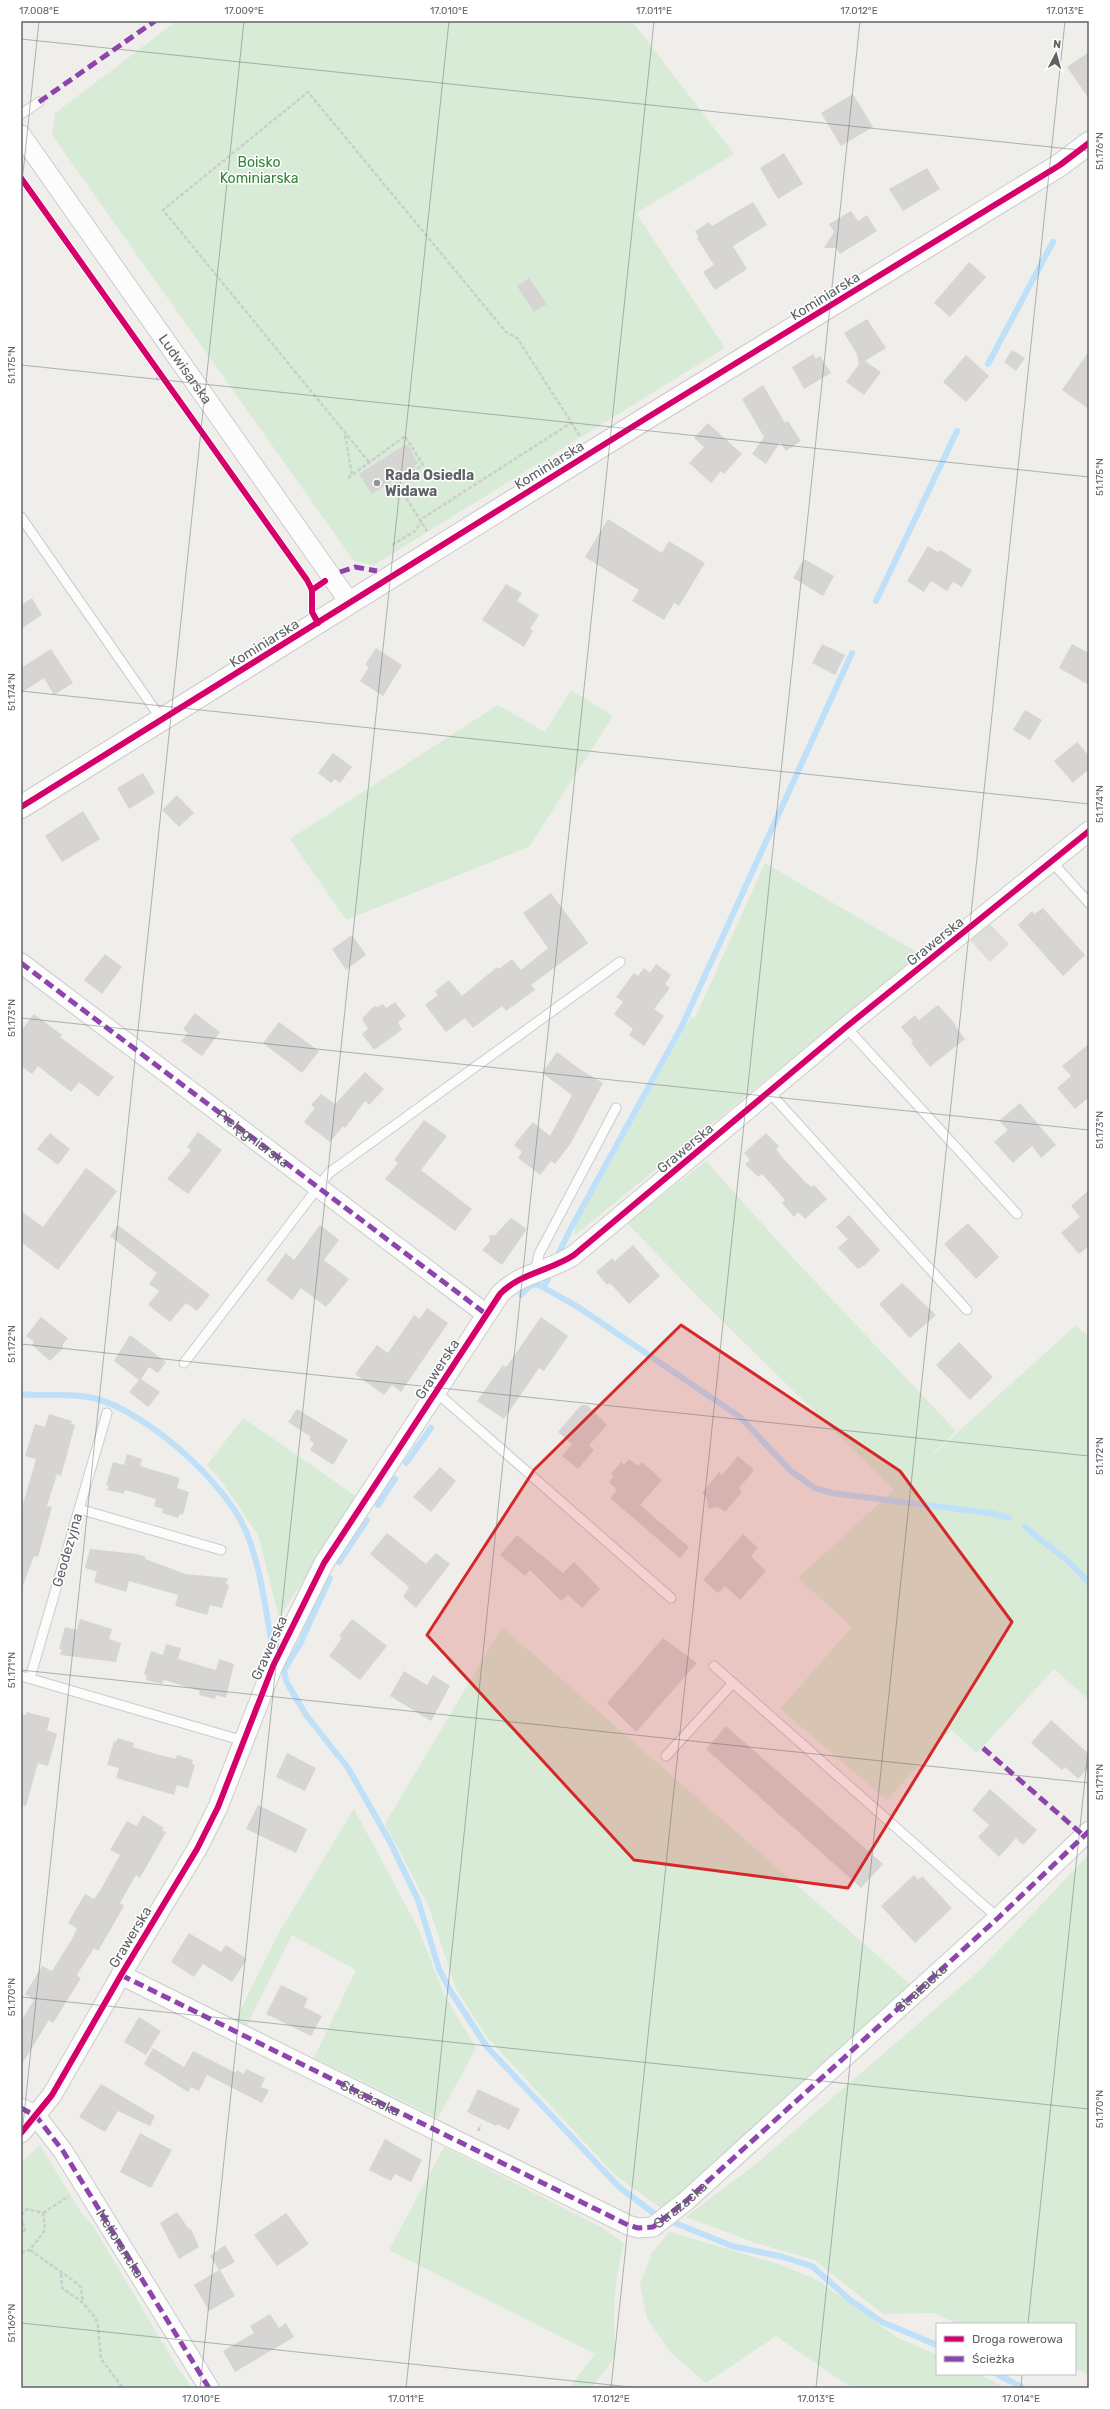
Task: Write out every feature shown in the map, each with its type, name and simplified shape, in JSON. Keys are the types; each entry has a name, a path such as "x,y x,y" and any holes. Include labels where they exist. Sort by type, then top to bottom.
{"street":[{"name":"Ludwisarska","path":"21,136 350,603"},
{"name":"Kominiarska","path":"21,807 653,414 1060,165 1089,143"},
{"name":"Grawerska","path":"21,2133 29,2112 52,2095 121,1975 197,1849 218,1807 231,1769 244,1741 273,1666 324,1562 486,1314 506,1287 520,1278 562,1263 574,1255 846,1028 1089,831"},
{"name":"Pielęgniarska","path":"21,963 486,1314"},
{"name":"Strażacka","path":"121,1975 628,2225 647,2229 660,2222 686,2201 998,1918 1089,1831"},
{"name":"Meliorancka","path":"29,2112 62,2151 209,2388"}],"lane":[{"path":"21,114 39,102"},
{"path":"21,517 162,720"},
{"path":"1052,862 1089,903"},
{"path":"184,1364 330,1172 620,962"},
{"path":"846,1028 1017,1214"},
{"path":"770,1092 967,1310"},
{"path":"535,1273 538,1254 616,1108"},
{"path":"436,1392 671,1598"},
{"name":"Geodezyjna","path":"25,1677 79,1509 107,1413"},
{"path":"79,1509 221,1550"},
{"path":"714,1666 998,1918"},
{"path":"25,1677 244,1741"},
{"path":"666,1756 733,1682"}],"path":[{"path":"369,462 345,435 163,210 308,92 506,332 517,338 571,423 421,521 414,531 392,545"},
{"path":"157,369 166,382"},
{"path":"345,435 352,475"},
{"path":"348,478 405,436 423,465 396,482 430,535"},
{"path":"21,2234 25,2230 21,2216 27,2209 42,2213 84,2187"},
{"path":"21,2252 30,2250 45,2230 42,2213"},
{"path":"30,2250 50,2263 61,2274 78,2284 81,2288 83,2303"},
{"path":"61,2274 62,2288 83,2303 97,2321 100,2359 123,2388"}],"highlighted area":[{"path":"681,1325 900,1471 1012,1622 848,1888 634,1860 427,1635 534,1470"}],"shaded area":[{"path":"990,924 1009,944 990,962 970,940"}],"green space":[{"name":"Boisko Kominiarska","path":"177,21 632,21 734,154 636,213 725,348 374,565 354,561 52,135 55,113"},
{"path":"571,690 613,716 529,847 346,920 290,839 498,705 545,732"},
{"path":"765,863 920,954 574,1236 576,1224 691,1017 695,1018"},
{"path":"706,1161 792,1257 956,1431 917,1469 1075,1326 1089,1336 1089,1700 1054,1669 977,1753 951,1730 887,1800 780,1709 852,1627 798,1578 894,1490 700,1299 627,1223"},
{"path":"243,1418 357,1497 279,1618 258,1535 222,1482 207,1465"},
{"path":"502,1627 911,1985 662,2209 614,2174 487,2037 456,1989 429,1907 385,1824"},
{"path":"354,1809 419,1930 443,1992 476,2048 438,2118 314,2058 356,1970 292,1935 247,2025 236,2019 281,1929"},
{"path":"1089,1854 1089,2375 1076,2368 1076,2323 956,2323 934,2313 883,2314 814,2260 756,2243 686,2217 757,2163 979,1971"},
{"path":"40,2145 82,2214 93,2226 177,2367 192,2388 21,2388 21,2163"},
{"path":"444,2147 601,2227 624,2243 616,2285 614,2313 616,2355 592,2388 569,2388 595,2354 389,2250"},
{"path":"669,2232 782,2265 819,2281 898,2338 936,2355 936,2375 981,2375 1006,2388 852,2388 776,2336 706,2383 671,2353 647,2318 640,2284 652,2253"}],"building":[{"path":"1089,52 1089,99 1067,67"},
{"path":"853,94 873,127 841,146 821,113"},
{"path":"784,153 803,184 778,199 760,168"},
{"path":"927,168 940,189 903,211 889,189"},
{"path":"753,202 767,225 733,246 747,269 715,290 703,272 714,265 697,238 698,236 695,231 709,222 712,226"},
{"path":"851,211 858,221 867,215 877,231 840,254 836,248 824,248 834,232 829,224"},
{"path":"969,262 986,277 950,317 934,303"},
{"path":"529,278 547,304 534,312 517,286"},
{"path":"867,319 886,348 865,361 881,372 864,395 846,382 859,364 857,354 844,333"},
{"path":"1012,350 1025,358 1016,371 1004,362"},
{"path":"1089,351 1089,409 1062,390"},
{"path":"813,354 816,359 820,356 831,373 804,389 792,367"},
{"path":"966,355 989,376 966,402 943,382"},
{"path":"763,385 785,423 788,421 801,441 786,451 780,442 766,464 752,454 764,437 742,399"},
{"path":"708,423 742,454 724,474 721,471 711,483 689,463 704,447 694,438"},
{"path":"408,445 418,463 415,465 416,466 372,494 359,474 403,446"},
{"path":"608,519 662,553 669,541 705,563 679,606 674,603 664,620 632,601 639,590 585,557"},
{"path":"928,546 938,552 940,550 972,570 962,587 953,582 947,591 931,581 924,592 907,581"},
{"path":"804,559 834,576 823,596 793,578"},
{"path":"506,584 522,593 517,601 539,615 530,629 533,631 524,647 482,620"},
{"path":"32,598 42,615 21,629 21,605"},
{"path":"822,644 845,655 835,675 812,663"},
{"path":"1072,644 1089,653 1089,685 1059,668"},
{"path":"376,648 402,665 383,696 360,681 369,667 365,665"},
{"path":"51,649 73,683 54,695 44,678 21,693 21,668"},
{"path":"1025,710 1042,720 1030,740 1013,730"},
{"path":"1077,742 1089,756 1089,769 1073,783 1054,761"},
{"path":"333,753 352,767 340,783 335,779 331,783 318,773"},
{"path":"143,773 155,793 129,809 117,788"},
{"path":"177,795 194,813 179,827 162,810"},
{"path":"83,811 100,839 62,862 45,836"},
{"path":"551,893 588,943 531,985 535,990 506,1011 502,1006 473,1028 465,1018 446,1032 425,1005 438,995 435,991 449,980 462,996 497,967 499,969 512,959 521,970 548,948 523,913"},
{"path":"1043,908 1085,955 1063,976 1018,925 1032,911 1034,914"},
{"path":"352,935 366,955 346,970 332,949"},
{"path":"105,954 122,967 102,994 84,980"},
{"path":"656,964 671,975 665,984 670,988 654,1009 664,1016 644,1046 629,1035 633,1029 614,1014 623,1002 616,997 634,973 638,976 644,968 650,973"},
{"path":"395,1002 406,1016 398,1022 402,1030 374,1050 362,1034 368,1029 362,1019 374,1006 378,1007 383,1004 386,1008"},
{"path":"938,1005 956,1025 955,1026 965,1039 930,1067 911,1043 913,1041 901,1027 915,1015 919,1020"},
{"path":"195,1013 220,1032 202,1056 181,1041 188,1033 183,1029"},
{"path":"34,1014 62,1035 60,1037 114,1077 98,1097 79,1082 71,1092 38,1066 32,1074 21,1066 21,1031"},
{"path":"279,1022 319,1051 302,1073 263,1043"},
{"path":"1089,1044 1089,1097 1075,1109 1057,1088 1071,1076 1062,1066"},
{"path":"557,1052 581,1070 603,1083 571,1143 555,1164 551,1161 540,1175 518,1158 522,1152 514,1145 533,1122 550,1136 572,1095 542,1073"},
{"path":"365,1072 384,1089 369,1105 365,1101 345,1128 343,1126 330,1142 304,1122 315,1108 311,1105 321,1094 335,1104"},
{"path":"1020,1103 1056,1145 1041,1158 1032,1146 1013,1163 994,1142 1008,1130 999,1121"},
{"path":"424,1120 447,1136 421,1170 472,1209 455,1231 385,1179 398,1163 394,1160"},
{"path":"198,1132 222,1150 188,1194 167,1179 191,1150 187,1147"},
{"path":"50,1133 70,1149 58,1165 37,1149"},
{"path":"766,1133 779,1146 776,1149 781,1156 805,1182 812,1187 814,1185 827,1199 805,1219 798,1212 794,1217 782,1203 785,1200 762,1174 758,1177 745,1164 750,1160 744,1153"},
{"path":"86,1168 117,1191 58,1270 21,1242 21,1211 43,1227"},
{"path":"1089,1190 1089,1246 1079,1254 1061,1233 1080,1217 1071,1206"},
{"path":"849,1215 880,1250 865,1265 858,1269 838,1248 848,1239 836,1227"},
{"path":"511,1218 527,1229 502,1265 482,1250 490,1241 489,1235 495,1235"},
{"path":"968,1223 999,1257 976,1279 944,1244"},
{"path":"118,1225 210,1295 197,1311 186,1303 170,1322 148,1305 159,1291 149,1284 157,1273 110,1236"},
{"path":"320,1225 339,1240 324,1260 349,1279 326,1307 301,1288 292,1300 266,1280 286,1253 294,1260"},
{"path":"633,1245 660,1276 629,1304 610,1283 607,1285 596,1272 612,1258 615,1261"},
{"path":"902,1283 936,1315 910,1338 879,1304"},
{"path":"427,1308 448,1323 401,1392 392,1385 384,1395 355,1374 377,1345 388,1353 414,1315 420,1319"},
{"path":"41,1317 68,1338 63,1344 63,1348 50,1361 32,1345 34,1342 26,1336"},
{"path":"541,1317 568,1336 544,1371 539,1368 504,1419 477,1401 503,1365 506,1367"},
{"path":"130,1335 166,1362 158,1373 149,1367 141,1379 160,1392 148,1407 129,1392 139,1380 114,1361"},
{"path":"959,1342 993,1377 970,1400 936,1365"},
{"path":"581,1405 587,1405 607,1425 589,1445 594,1450 578,1469 562,1456 572,1444 558,1432"},
{"path":"297,1409 348,1440 333,1465 310,1450 314,1443 309,1440 311,1437 288,1422"},
{"path":"49,1414 72,1421 71,1424 75,1425 61,1476 57,1474 47,1506 52,1507 38,1557 34,1556 22,1588 21,1511 36,1459 25,1456 35,1424 45,1427"},
{"path":"127,1454 142,1459 140,1466 180,1478 177,1488 189,1492 183,1515 180,1514 178,1518 162,1513 163,1509 154,1506 156,1499 125,1490 124,1494 107,1490 109,1486 106,1485 113,1462 124,1465"},
{"path":"738,1456 754,1470 739,1488 742,1492 725,1512 718,1507 708,1509 707,1498 702,1493 719,1472 722,1475"},
{"path":"629,1459 638,1466 642,1462 662,1480 640,1505 689,1547 680,1558 610,1498 617,1490 609,1482 614,1476 611,1474 621,1462 624,1465"},
{"path":"440,1467 456,1481 431,1512 413,1497"},
{"path":"387,1533 426,1564 436,1553 450,1564 416,1608 403,1597 409,1587 370,1554"},
{"path":"743,1534 758,1548 751,1556 766,1571 740,1600 725,1586 718,1593 703,1580"},
{"path":"517,1535 563,1573 574,1562 600,1589 582,1608 568,1595 561,1601 530,1570 525,1576 500,1555"},
{"path":"90,1549 137,1554 146,1557 145,1559 186,1574 228,1578 226,1584 229,1585 222,1608 210,1605 207,1615 175,1606 178,1595 129,1581 126,1592 94,1582 97,1572 85,1568"},
{"path":"80,1619 112,1629 109,1639 121,1643 116,1662 60,1655 62,1650 59,1649 65,1627 77,1630"},
{"path":"352,1619 387,1646 360,1680 329,1656 342,1638 339,1636"},
{"path":"663,1638 697,1663 636,1732 607,1703"},
{"path":"166,1644 181,1648 178,1659 216,1670 219,1659 234,1664 226,1698 216,1695 215,1699 199,1695 200,1691 164,1680 162,1684 146,1680 147,1675 144,1674 151,1651 163,1655"},
{"path":"404,1671 427,1685 433,1675 450,1686 431,1721 390,1696"},
{"path":"26,1712 50,1718 47,1730 57,1734 48,1766 38,1763 26,1806 21,1805 21,1714 26,1715"},
{"path":"1051,1720 1089,1754 1089,1767 1078,1779 1065,1767 1062,1770 1031,1743"},
{"path":"726,1726 883,1864 861,1888 706,1749"},
{"path":"118,1738 134,1743 133,1747 156,1754 176,1759 177,1755 193,1760 192,1764 195,1765 188,1788 177,1785 174,1795 116,1778 119,1768 107,1765 114,1741 116,1742"},
{"path":"287,1753 316,1768 305,1791 276,1777"},
{"path":"990,1789 1037,1830 1023,1845 1016,1838 999,1857 978,1837 989,1825 972,1810"},
{"path":"258,1805 307,1829 296,1853 246,1829"},
{"path":"143,1815 164,1828 162,1830 166,1832 140,1878 136,1875 120,1903 124,1906 98,1951 94,1948 78,1973 77,1976 81,1978 53,2023 49,2020 21,2066 21,2021 34,2000 25,1994 42,1966 52,1971 72,1939 77,1928 68,1923 85,1894 94,1899 101,1889 120,1855 110,1850 127,1821 137,1826"},
{"path":"914,1875 918,1880 922,1876 952,1908 915,1943 881,1906"},
{"path":"189,1933 221,1952 226,1945 247,1959 232,1982 203,1964 194,1977 171,1962"},
{"path":"281,1985 308,1998 304,2007 322,2016 311,2036 266,2014"},
{"path":"139,2017 161,2031 146,2055 124,2042"},
{"path":"153,2048 184,2067 193,2051 236,2073 237,2070 244,2074 246,2069 265,2078 261,2087 269,2090 262,2103 207,2075 199,2091 191,2087 188,2092 144,2064"},
{"path":"101,2084 155,2116 150,2126 118,2111 105,2132 79,2117"},
{"path":"478,2089 520,2109 509,2130 497,2124 496,2126 467,2112"},
{"path":"140,2133 172,2150 151,2188 120,2172"},
{"path":"385,2139 422,2160 411,2182 395,2174 391,2181 369,2170"},
{"path":"177,2212 188,2228 191,2229 199,2247 179,2259 160,2223"},
{"path":"286,2213 309,2244 277,2266 254,2235"},
{"path":"225,2245 235,2262 220,2270 235,2296 209,2311 194,2285 219,2270 210,2256"},
{"path":"270,2314 279,2328 286,2323 294,2337 235,2372 223,2351 254,2333 250,2326"}],"waterway":[{"path":"988,364 1053,242"},
{"path":"876,601 957,431"},
{"path":"556,1259 570,1230 681,1028 852,653"},
{"path":"544,1286 548,1279"},
{"path":"521,1295 530,1286 537,1284 578,1307 740,1417 791,1471 815,1488 832,1493 989,1513 1009,1518"},
{"path":"21,1394 85,1396 115,1406 137,1418 160,1434 183,1452 204,1472 237,1514 247,1534 256,1560 272,1644"},
{"path":"406,1463 431,1428"},
{"path":"378,1505 395,1479"},
{"path":"339,1562 367,1520"},
{"path":"1025,1527 1069,1562 1089,1583"},
{"path":"330,1578 300,1644 284,1670 286,1681 306,1715 348,1768 389,1840 418,1900 439,1969 451,1992 487,2047 619,2187 655,2214"},
{"path":"675,2223 732,2246 783,2257 812,2266 850,2300 882,2322 936,2345"},
{"path":"999,2375 1023,2388"}],"marked path":[{"path":"39,102 155,21"},
{"path":"340,572 355,567 377,571"},
{"path":"21,963 486,1314"},
{"path":"983,1748 1084,1836"},
{"path":"121,1975 628,2225 638,2228 653,2227 686,2201 998,1918 1089,1831"},
{"path":"21,2108 36,2116 63,2151 209,2388"}],"cycle path":[{"path":"21,807 653,414 1060,165 1089,143"},
{"path":"21,178 307,580 312,590"},
{"path":"318,623 312,612 312,590 325,581"},
{"path":"21,2133 52,2095 121,1975 197,1849 218,1807 273,1666 324,1563 500,1294 517,1281 555,1265 574,1255 846,1027 1089,831"}],"place":[{"name":"Rada Osiedla Widawa","path":"377,483"}]}
